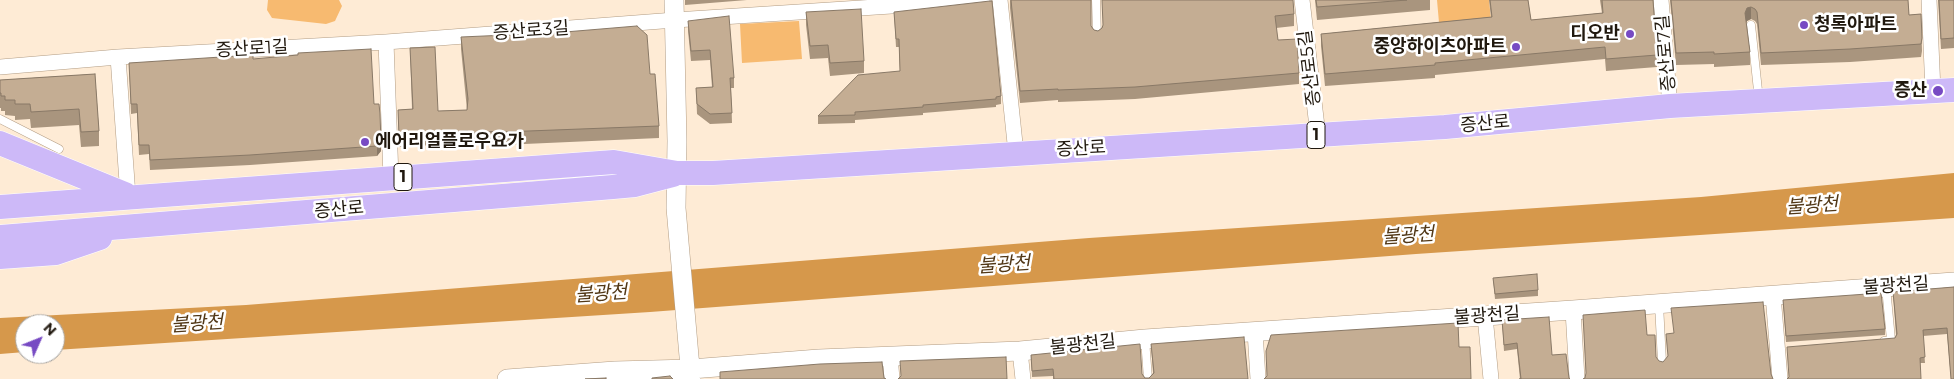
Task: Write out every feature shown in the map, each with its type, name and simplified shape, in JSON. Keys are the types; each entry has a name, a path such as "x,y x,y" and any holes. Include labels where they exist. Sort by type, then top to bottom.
{"main road":[{"name":"증산로","path":"0,237 635,185 677,174 1445,128 1670,106 1944,90"},
{"path":"0,143 128,196"},
{"name":"증산로","path":"0,207 128,196 614,162 633,164 677,174"},
{"path":"0,257 56,253 131,227"}],"street":[{"path":"674,0 676,208 691,374"},
{"name":"증산로3길","path":"386,42 675,20 984,0"},
{"path":"1000,0 1016,153"},
{"name":"증산로5길","path":"1302,0 1318,135"},
{"name":"증산로7길","path":"1661,0 1670,106"},
{"path":"1929,0 1944,90"},
{"path":"386,42 391,178"},
{"name":"증산로1길","path":"0,67 118,57 386,42"},
{"path":"118,57 128,196"},
{"name":"불광천길","path":"507,379 691,374 819,359 1020,351 1145,338 1659,304 1954,282"},
{"path":"1773,296 1782,348 1780,379"},
{"path":"1572,310 1577,379"},
{"path":"1484,316 1491,379"},
{"path":"1255,330 1258,379"},
{"path":"1020,351 1023,379"},
{"path":"890,356 892,379"}],"lane":[{"path":"1096,0 1097,37"},
{"path":"1751,24 1760,102"},
{"path":"0,119 59,149"},
{"path":"1872,342 1891,340 1886,287"},
{"path":"1659,304 1662,362"},
{"path":"1145,338 1148,379"}],"shaded area":[{"path":"268,0 339,0 342,6 335,21 326,24 272,18 267,10"},
{"path":"1437,0 1489,0 1492,30 1440,34"},
{"path":"799,21 802,59 742,63 740,24"}],"water":[{"name":"불광천","path":"1954,173 1954,218 1416,254 650,312 65,349 65,315 246,305 1089,238 1701,197"},
{"name":"불광천","path":"15,317 15,353 0,354 0,318"}],"building":[{"path":"1011,0 1091,0 1091,26 1094,30 1098,31 1103,25 1102,0 1293,0 1294,14 1275,16 1278,40 1297,39 1299,73 1135,87 1020,91"},
{"path":"1316,0 1407,0 1317,7"},
{"path":"1490,0 1528,0 1531,20 1603,13 1602,0 1653,0 1657,55 1606,59 1605,47 1435,63 1435,65 1325,74 1321,34 1492,17"},
{"path":"1671,0 1908,0 1909,15 1921,14 1922,38 1921,44 1761,53 1757,12 1751,7 1747,8 1745,13 1750,52 1714,54 1714,52 1676,53"},
{"path":"1939,0 1954,0 1954,38 1941,39"},
{"path":"992,1 1001,96 996,97 996,99 923,105 923,107 855,112 855,115 818,116 858,75 900,71 899,39 896,39 894,12"},
{"path":"861,9 864,61 830,63 828,45 810,46 806,12"},
{"path":"729,16 734,78 730,78 732,113 710,114 697,104 696,88 713,87 710,50 691,51 688,21"},
{"path":"637,26 647,35 650,74 655,74 659,126 469,133 468,131 399,135 398,110 413,109 410,48 435,47 438,111 467,110 468,99 461,37 553,33"},
{"path":"371,49 374,104 379,104 380,114 381,142 377,146 150,160 149,145 139,145 137,104 131,104 129,63 253,55 253,59 298,55 298,53"},
{"path":"95,74 99,131 81,132 79,109 31,112 30,104 15,104 15,100 5,100 5,96 1,96 0,93 0,80"},
{"path":"1537,274 1538,290 1495,294 1493,278"},
{"path":"1954,287 1954,379 1951,379 1947,328 1923,330 1925,357 1920,358 1921,379 1787,379 1789,377 1787,347 1895,338 1897,334 1893,292"},
{"path":"1881,293 1885,329 1786,336 1783,300"},
{"path":"1763,302 1773,379 1583,379 1586,373 1583,315 1645,310 1647,335 1655,335 1656,357 1659,361 1663,362 1668,356 1666,334 1674,333 1671,308"},
{"path":"1549,317 1552,355 1566,354 1570,379 1521,379 1517,343 1504,345 1502,320"},
{"path":"1458,323 1459,347 1470,347 1471,379 1264,379 1267,376 1266,351 1271,335"},
{"path":"1244,337 1248,379 1054,379 1053,369 1032,371 1031,355 1140,344 1142,374 1145,378 1149,378 1154,373 1151,344"},
{"path":"1006,357 1007,379 898,379 901,376 900,361"},
{"path":"882,362 884,378 886,379 720,379 720,372 820,364"},
{"path":"670,376 673,379 652,379 652,378"}],"place":[{"name":"청록아파트","path":"1804,25"},
{"name":"디오반","path":"1630,34"},
{"name":"중앙하이츠아파트","path":"1516,47"},
{"name":"증산","path":"1938,91"},
{"name":"에어리얼플로우요가","path":"365,142"}]}
